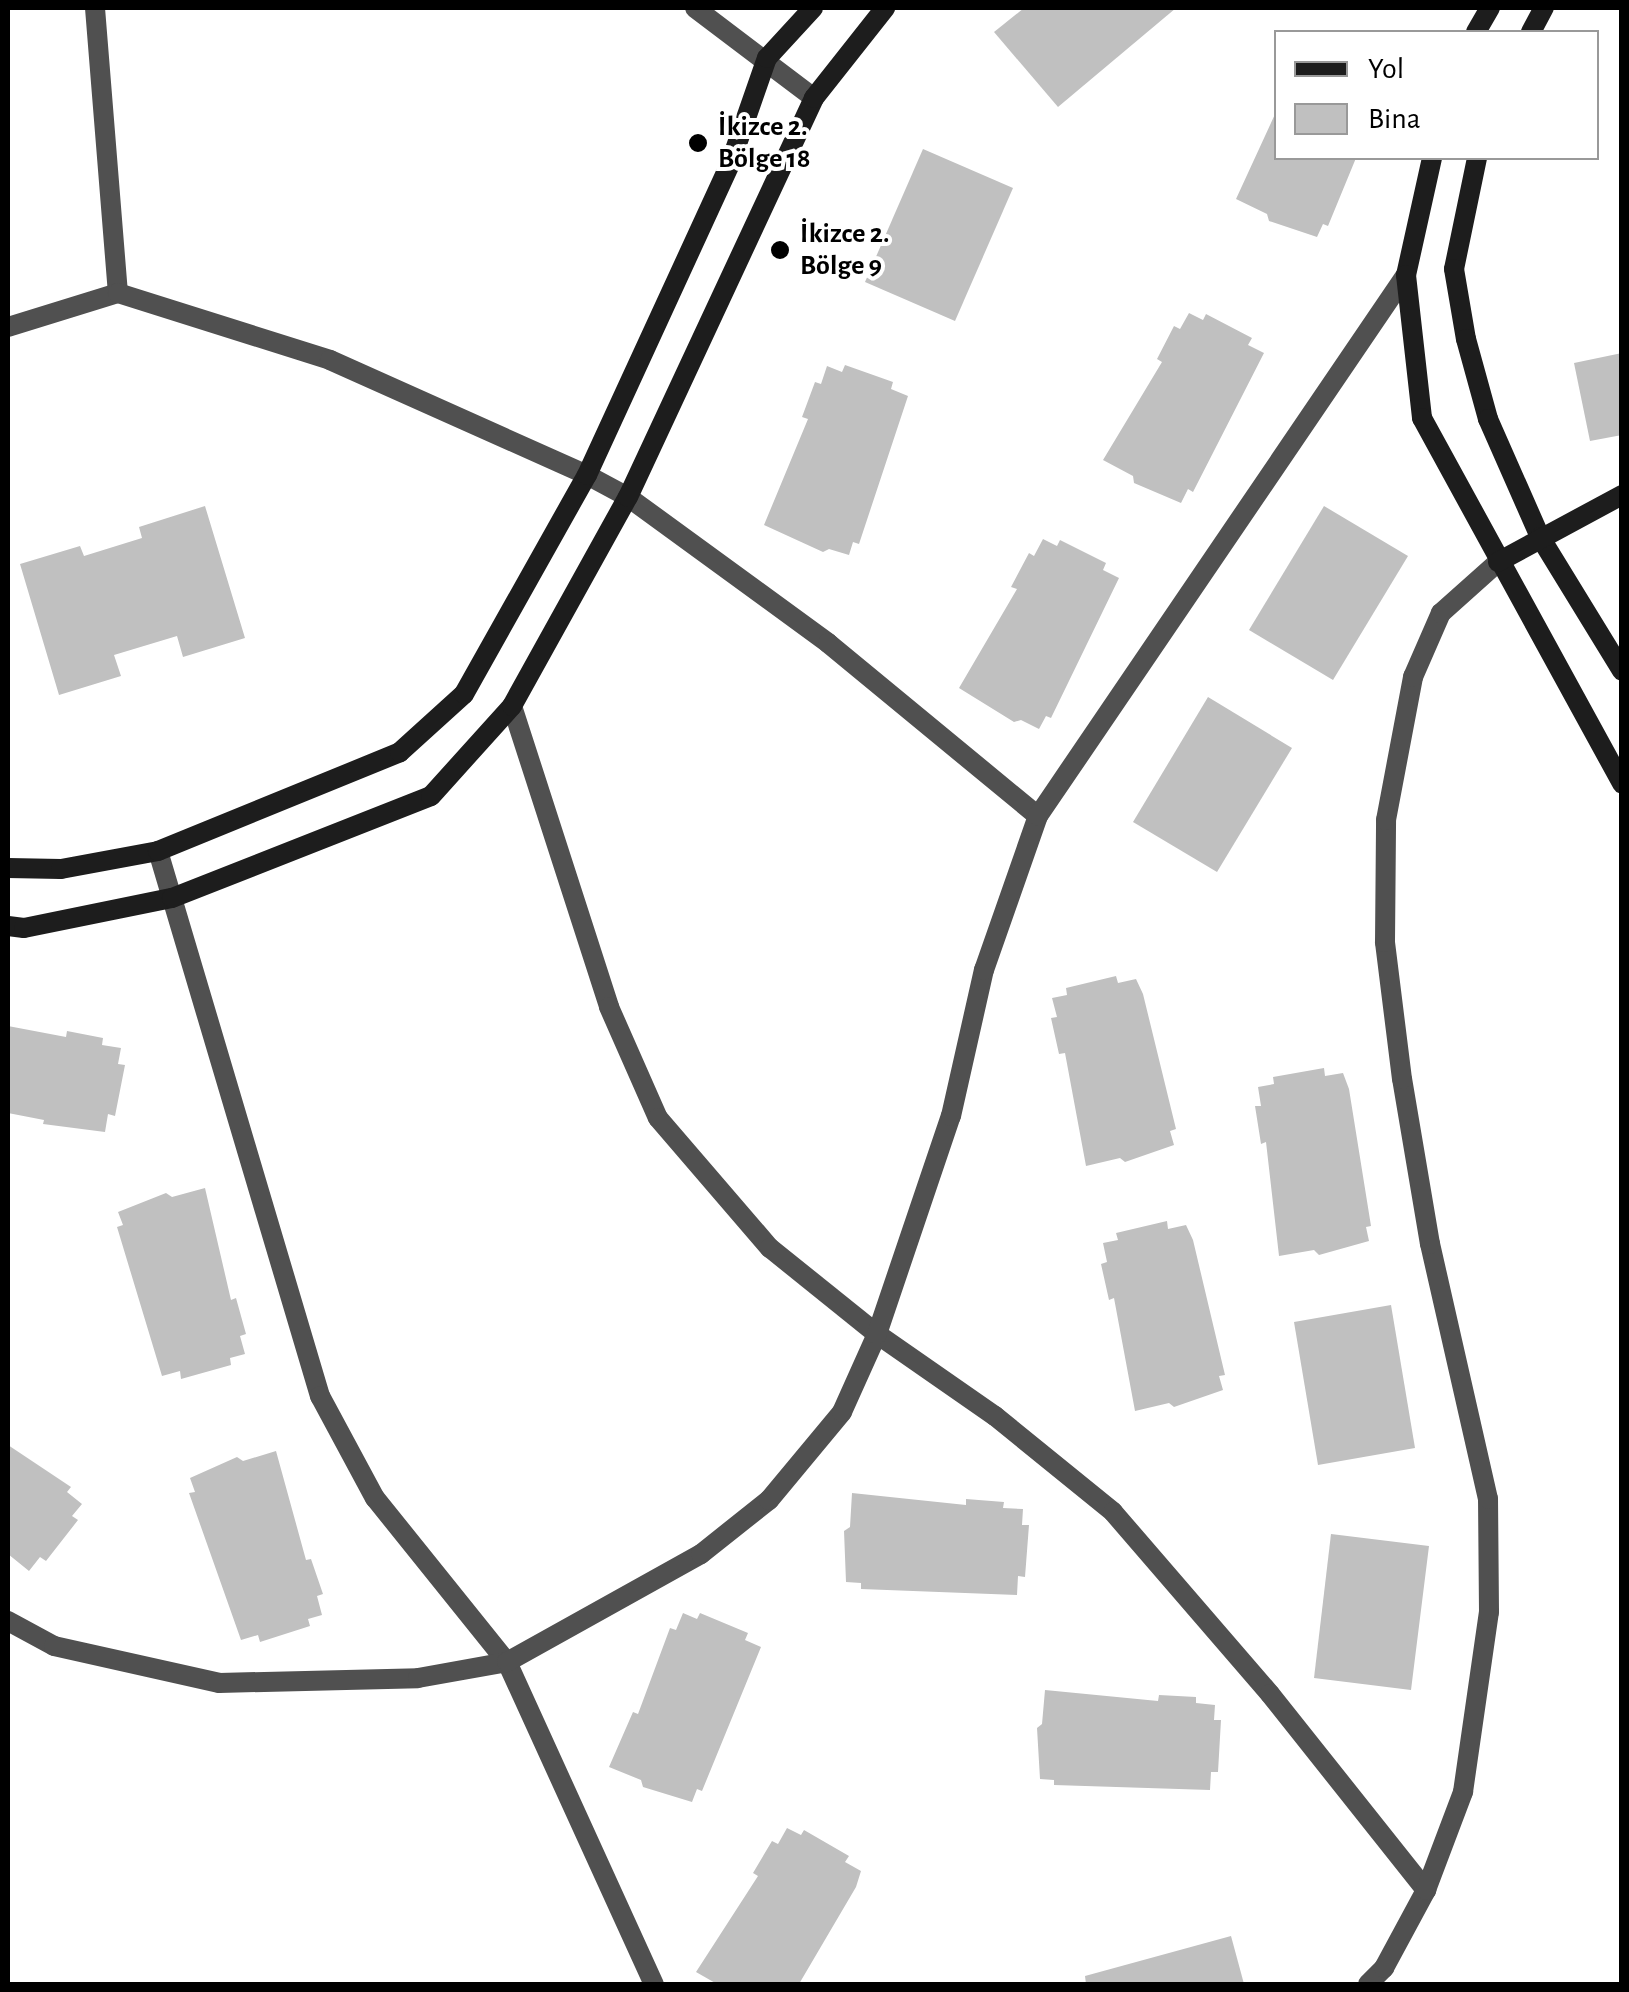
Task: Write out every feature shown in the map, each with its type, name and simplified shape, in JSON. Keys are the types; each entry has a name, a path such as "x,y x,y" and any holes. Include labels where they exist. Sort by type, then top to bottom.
{"main road":[{"path":"8,868 61,869 158,850 400,752 464,694 587,475 730,164 767,58 812,8"},
{"path":"8,926 24,928 172,898 431,796 512,706 628,498 814,98 885,8"},
{"path":"1477,30 1490,8"},
{"path":"1532,30 1544,8"},
{"path":"1432,160 1406,275 1422,418 1622,784"},
{"path":"1478,160 1454,269 1466,339 1488,419 1540,538 1622,671"},
{"path":"1498,562 1622,495"}],"street":[{"path":"95,8 118,293"},
{"path":"695,8 767,58 814,98"},
{"path":"8,1620 54,1646 219,1684 418,1678 507,1662 701,1554 769,1500 842,1412 877,1334 951,1116 984,970 1038,816 1406,275"},
{"path":"8,327 118,293 330,360 587,475 628,498 828,643 1038,816"},
{"path":"1368,1984 1384,1968 1426,1890 1463,1792 1489,1612 1488,1500 1430,1244 1402,1079 1385,942 1386,820 1413,677 1441,612 1498,562"},
{"path":"512,706 610,1007 658,1118 770,1248 877,1334 995,1416 1113,1512 1270,1694 1426,1890"},
{"path":"158,850 320,1396 375,1498 507,1662 654,1984"}],"building":[{"path":"1024,8 1176,8 1058,107 994,32"},
{"path":"1274,116 1274,160 1355,160 1328,226 1323,224 1317,237 1269,221 1267,214 1236,199"},
{"path":"923,149 1013,188 955,321 865,282"},
{"path":"1189,313 1203,320 1206,314 1252,338 1248,345 1264,353 1193,492 1188,489 1181,503 1134,483 1133,476 1103,460 1162,362 1157,359 1174,326 1180,329"},
{"path":"1622,353 1622,435 1590,441 1574,363"},
{"path":"845,365 893,382 891,389 908,396 859,544 853,542 849,555 829,549 823,552 764,525 808,419 802,417 815,382 821,384 827,366 842,372"},
{"path":"205,506 245,638 183,657 177,636 114,655 121,676 59,695 20,564 80,546 84,556 142,538 139,527"},
{"path":"1324,506 1408,556 1333,680 1249,630"},
{"path":"1043,539 1057,546 1060,540 1106,563 1103,570 1119,578 1051,718 1046,716 1039,729 1021,720 1014,722 959,688 1017,589 1011,587 1029,553 1034,556"},
{"path":"1208,697 1292,748 1217,872 1133,822"},
{"path":"1116,976 1118,983 1136,979 1143,994 1176,1129 1170,1131 1174,1145 1125,1162 1120,1158 1086,1166 1065,1053 1059,1054 1051,1018 1057,1017 1052,998 1067,995 1066,988"},
{"path":"8,1026 66,1037 67,1031 103,1038 102,1045 121,1048 118,1064 125,1065 115,1116 108,1114 105,1132 43,1124 44,1120 8,1113"},
{"path":"1324,1068 1325,1076 1343,1073 1349,1089 1371,1226 1366,1227 1369,1241 1319,1255 1314,1250 1279,1256 1266,1142 1261,1144 1255,1106 1261,1106 1258,1087 1274,1084 1273,1077"},
{"path":"205,1188 231,1300 236,1298 246,1334 240,1336 245,1354 230,1358 231,1365 181,1379 180,1371 162,1376 117,1227 123,1225 118,1212 166,1193 172,1197"},
{"path":"1167,1221 1168,1229 1186,1225 1193,1240 1225,1375 1219,1376 1223,1390 1174,1407 1169,1403 1135,1411 1114,1298 1109,1300 1101,1264 1107,1262 1103,1243 1118,1240 1116,1233"},
{"path":"1391,1305 1415,1448 1318,1465 1294,1322"},
{"path":"8,1445 71,1487 67,1492 82,1504 72,1516 78,1520 46,1561 40,1557 29,1571 8,1554"},
{"path":"276,1451 306,1560 311,1559 323,1594 317,1596 322,1615 308,1619 310,1626 260,1642 258,1635 241,1640 189,1493 195,1492 190,1478 237,1457 243,1461"},
{"path":"852,1493 966,1505 966,1499 1004,1502 1003,1508 1023,1509 1022,1525 1029,1525 1025,1577 1018,1576 1017,1595 861,1589 861,1583 846,1582 844,1531 850,1527"},
{"path":"1331,1534 1429,1546 1411,1690 1314,1678"},
{"path":"683,1613 697,1619 700,1613 748,1633 745,1640 761,1647 702,1791 697,1789 692,1802 643,1787 641,1780 609,1767 633,1712 638,1714 670,1628 676,1630"},
{"path":"1045,1690 1158,1701 1159,1695 1196,1697 1196,1703 1215,1705 1214,1720 1221,1720 1218,1772 1211,1772 1210,1790 1054,1785 1054,1780 1040,1779 1037,1728 1042,1724"},
{"path":"787,1828 801,1835 804,1830 849,1856 845,1862 861,1871 856,1887 799,1984 717,1984 696,1972 758,1876 753,1873 772,1841 778,1844"},
{"path":"1231,1936 1244,1984 1086,1984 1085,1976"}],"place":[{"name":"İkizce 2. Bölge 18","path":"698,143"},
{"name":"İkizce 2. Bölge 9","path":"780,250"}]}
